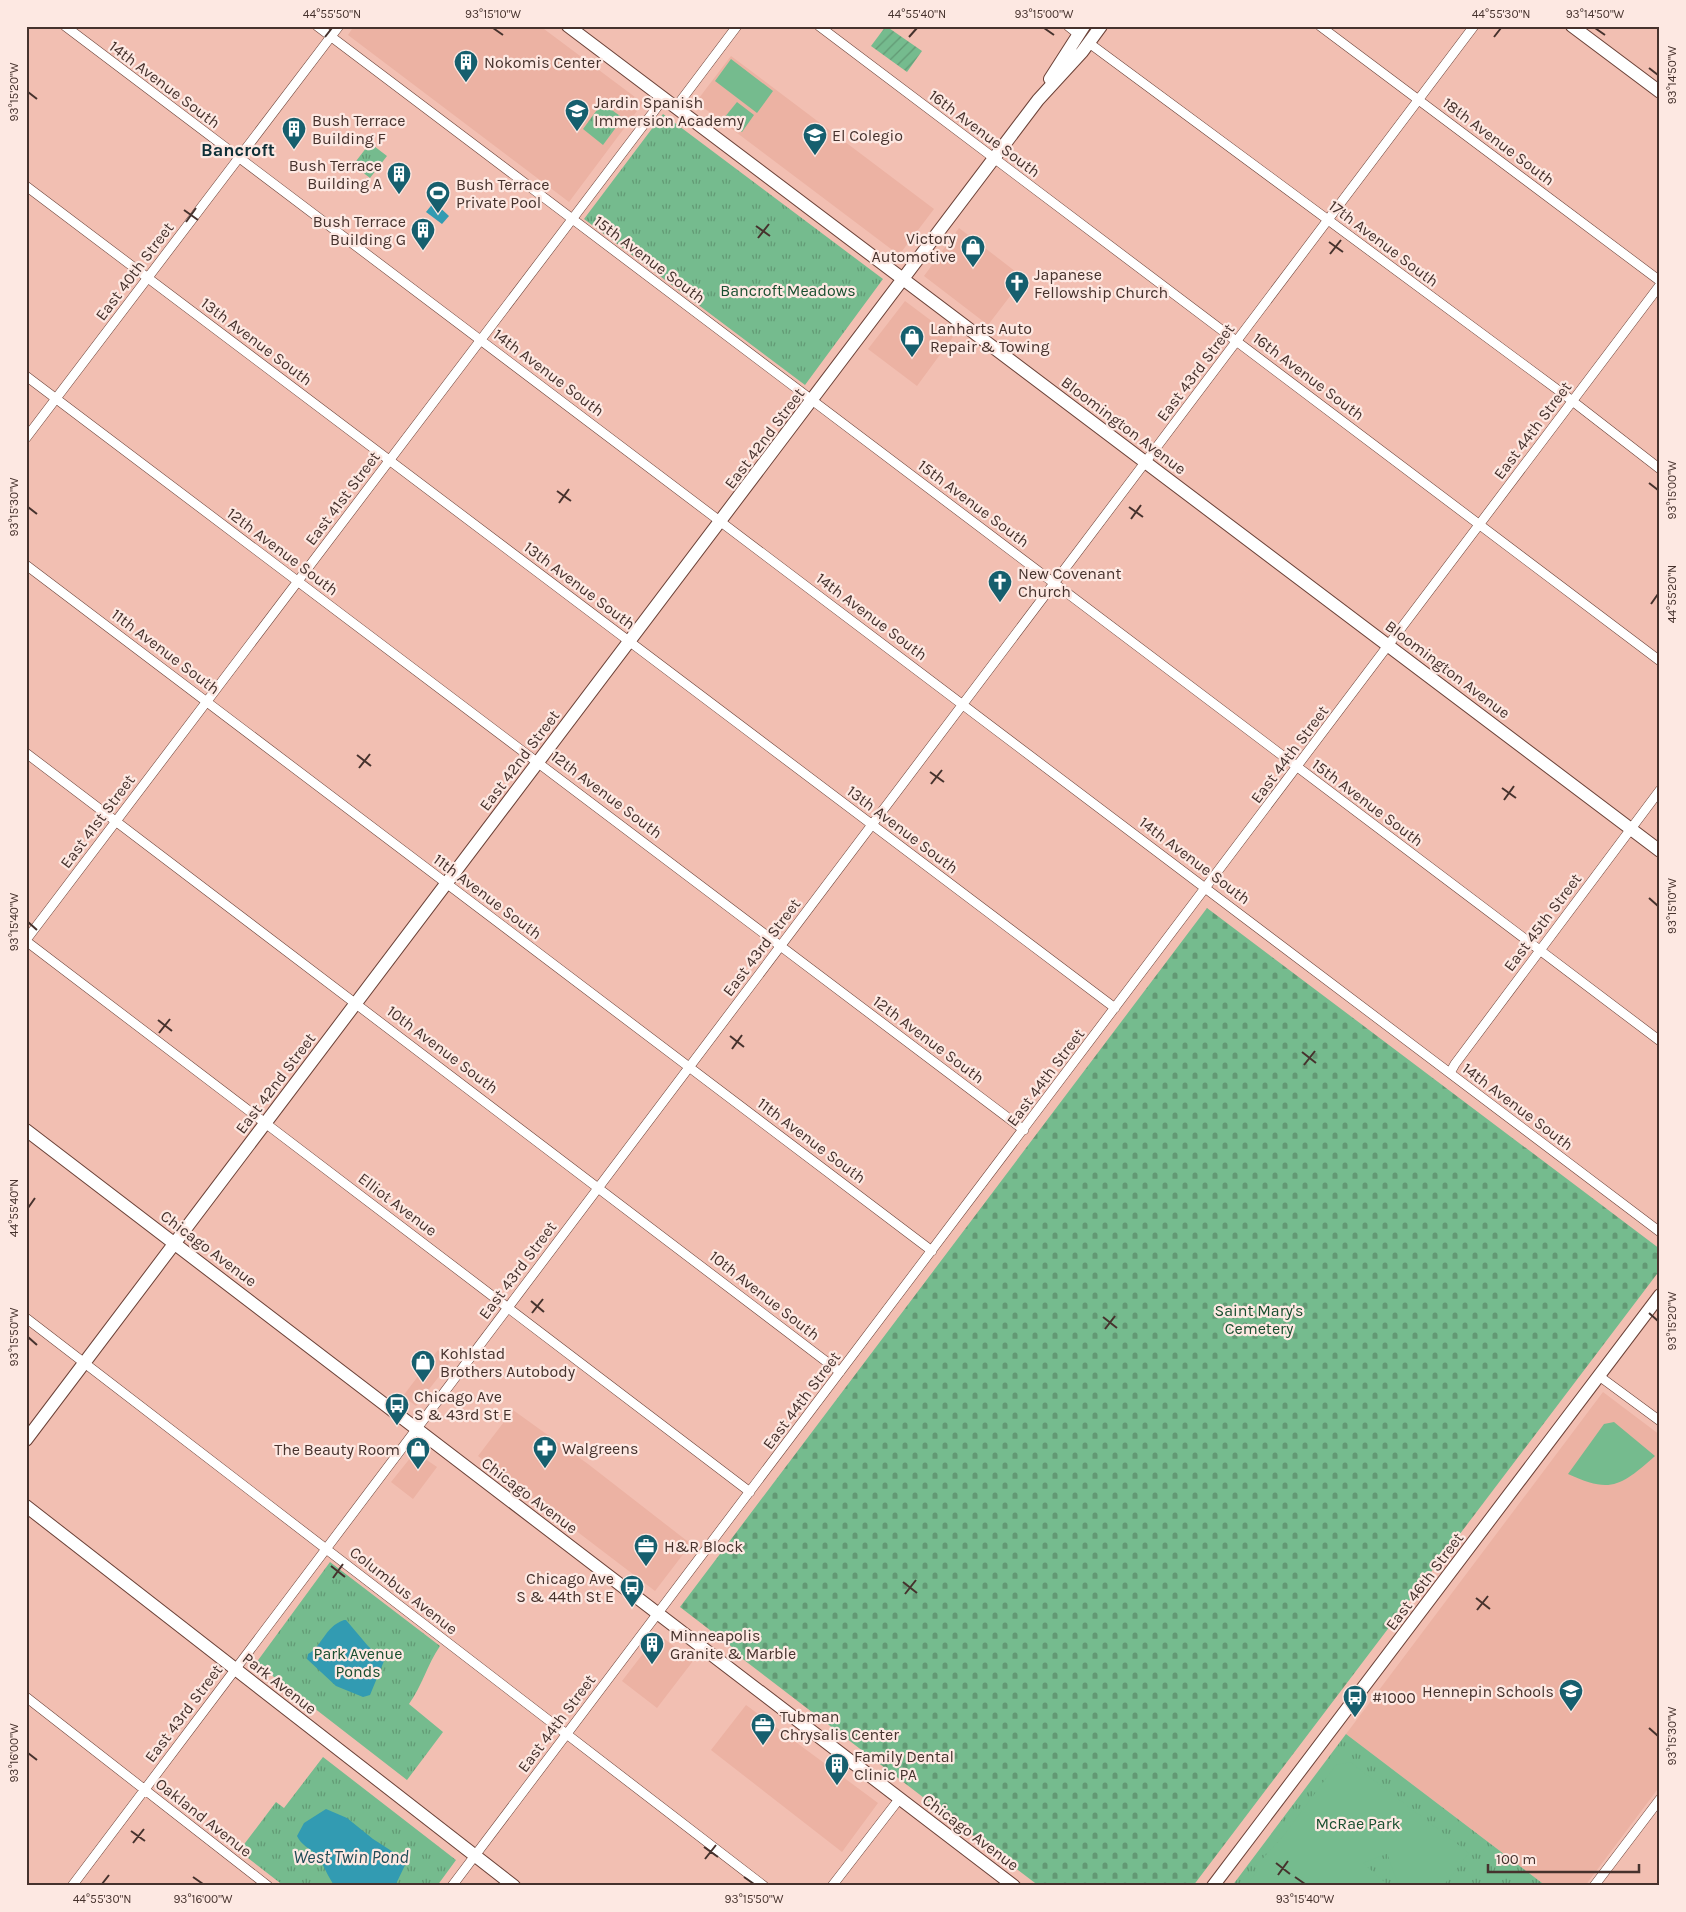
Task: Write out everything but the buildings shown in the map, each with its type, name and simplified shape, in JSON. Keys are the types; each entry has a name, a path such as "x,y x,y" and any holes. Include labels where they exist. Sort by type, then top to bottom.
{"street":[{"name":"14th Avenue South","path":"65,26 1660,1232"},
{"name":"15th Avenue South","path":"316,26 1660,1041"},
{"name":"East 40th Street","path":"26,438 339,26"},
{"name":"Bloomington Avenue","path":"568,26 1390,645 1660,851"},
{"path":"676,107 737,26"},
{"name":"16th Avenue South","path":"819,26 1660,661"},
{"path":"1068,26 1081,30"},
{"name":"East 42nd Street","path":"26,1440 176,1244 446,883 904,280 1038,100 1089,43 1101,26"},
{"name":"18th Avenue South","path":"1320,26 1660,281"},
{"name":"East 43rd Street","path":"72,1886 1238,342 1474,26"},
{"path":"1572,26 1660,92"},
{"name":"East 42nd Street","path":"1038,100 1081,30"},
{"name":"17th Avenue South","path":"1089,43 1572,401 1660,469"},
{"name":"East 41st Street","path":"26,941 664,98"},
{"name":"13th Avenue South","path":"26,186 1115,1008"},
{"name":"East 44th Street","path":"452,1886 1660,285"},
{"name":"12th Avenue South","path":"26,376 1024,1130"},
{"name":"11th Avenue South","path":"26,565 691,1066 932,1251"},
{"name":"10th Avenue South","path":"26,753 357,1002 840,1372"},
{"name":"East 45th Street","path":"1450,1074 1455,1064 1660,790"},
{"name":"Elliot Avenue","path":"26,941 750,1492"},
{"name":"Chicago Avenue","path":"26,1130 1014,1886"},
{"name":"East 46th Street","path":"1213,1886 1660,1295"},
{"name":"Columbus Avenue","path":"26,1318 764,1886"},
{"path":"1599,1376 1660,1421"},
{"name":"Park Avenue","path":"26,1506 514,1886"},
{"name":"Oakland Avenue","path":"26,1697 268,1886"},
{"path":"832,1886 900,1798"},
{"path":"1594,1886 1659,1802"}],"shaded area":[{"path":"354,26 540,26 643,103 569,202 348,35"},
{"name":"El Colegio","path":"731,56 934,209 899,255 696,102"},
{"path":"959,228 1024,278 988,325 924,276"},
{"path":"905,301 953,337 917,386 868,349"},
{"name":"Kohlstad Brothers Autobody","path":"438,1350 451,1361 416,1406 403,1396"},
{"path":"1603,1392 1660,1435 1660,1786 1585,1886 1546,1886 1346,1734"},
{"path":"513,1410 588,1464 691,1544 655,1591 478,1456"},
{"name":"The Beauty Room","path":"415,1452 437,1467 413,1499 391,1482"},
{"path":"658,1634 693,1661 657,1708 622,1681"},
{"path":"746,1705 878,1803 842,1852 711,1750"}],"green space":[{"path":"886,26 922,51 907,72 871,46"},
{"path":"731,59 773,91 757,113 715,81"},
{"path":"737,102 754,115 742,132 724,118"},
{"path":"602,103 623,118 603,145 583,129"},
{"name":"Bancroft Meadows","path":"663,114 883,279 805,385 584,219"},
{"path":"370,143 387,156 370,178 353,165"},
{"name":"Saint Mary's Cemetery","path":"1207,908 1660,1249 1660,1270 1193,1886 1039,1886 731,1650 732,1647 680,1607"},
{"path":"1614,1422 1655,1456 1633,1474 1615,1484 1595,1484 1568,1474 1604,1424"},
{"name":"Park Avenue Ponds","path":"330,1562 440,1646 409,1704 443,1732 407,1780 256,1663"},
{"name":"McRae Park","path":"1346,1734 1546,1886 1232,1886"},
{"path":"323,1757 456,1860 437,1886 284,1886 239,1851 276,1802 284,1808"},
{"name":"McRae Park","path":"1350,1762 1469,1853 1443,1886 1399,1886 1389,1860 1389,1853 1363,1863 1389,1886 1246,1886 1258,1870 1255,1867 1284,1835 1336,1765"}],"water":[{"name":"Bush Terrace Private Pool","path":"434,202 449,216 442,224 426,212"},
{"path":"344,1620 384,1661 370,1695 363,1697 336,1686 307,1659 308,1654 313,1651 332,1627"},
{"name":"West Twin Pond","path":"326,1809 347,1818 373,1839 407,1861 395,1886 335,1886 321,1860 297,1836 304,1823"}],"place":[{"name":"Nokomis Center","path":"466,83"},
{"name":"Jardin Spanish Immersion Academy","path":"577,132"},
{"name":"Bush Terrace Building F","path":"294,150"},
{"name":"El Colegio","path":"815,156"},
{"name":"Bush Terrace Building A","path":"399,195"},
{"name":"Bush Terrace Private Pool","path":"438,214"},
{"name":"Bush Terrace Building G","path":"423,251"},
{"name":"Victory Automotive","path":"973,268"},
{"name":"Japanese Fellowship Church","path":"1017,304"},
{"name":"Lanharts Auto Repair & Towing","path":"912,358"},
{"name":"New Covenant Church","path":"1000,603"},
{"name":"Kohlstad Brothers Autobody","path":"423,1383"},
{"name":"Chicago Ave S & 43rd St E","path":"397,1426"},
{"name":"Walgreens","path":"545,1469"},
{"name":"The Beauty Room","path":"418,1470"},
{"name":"H&R Block","path":"646,1567"},
{"name":"Chicago Ave S & 44th St E","path":"632,1608"},
{"name":"Minneapolis Granite & Marble","path":"652,1665"},
{"name":"Hennepin Schools","path":"1571,1712"},
{"name":"#1000","path":"1355,1718"},
{"name":"Tubman Chrysalis Center","path":"763,1746"},
{"name":"Family Dental Clinic PA","path":"837,1786"}],"district":[{"name":"Bancroft","path":"238,150"}]}
